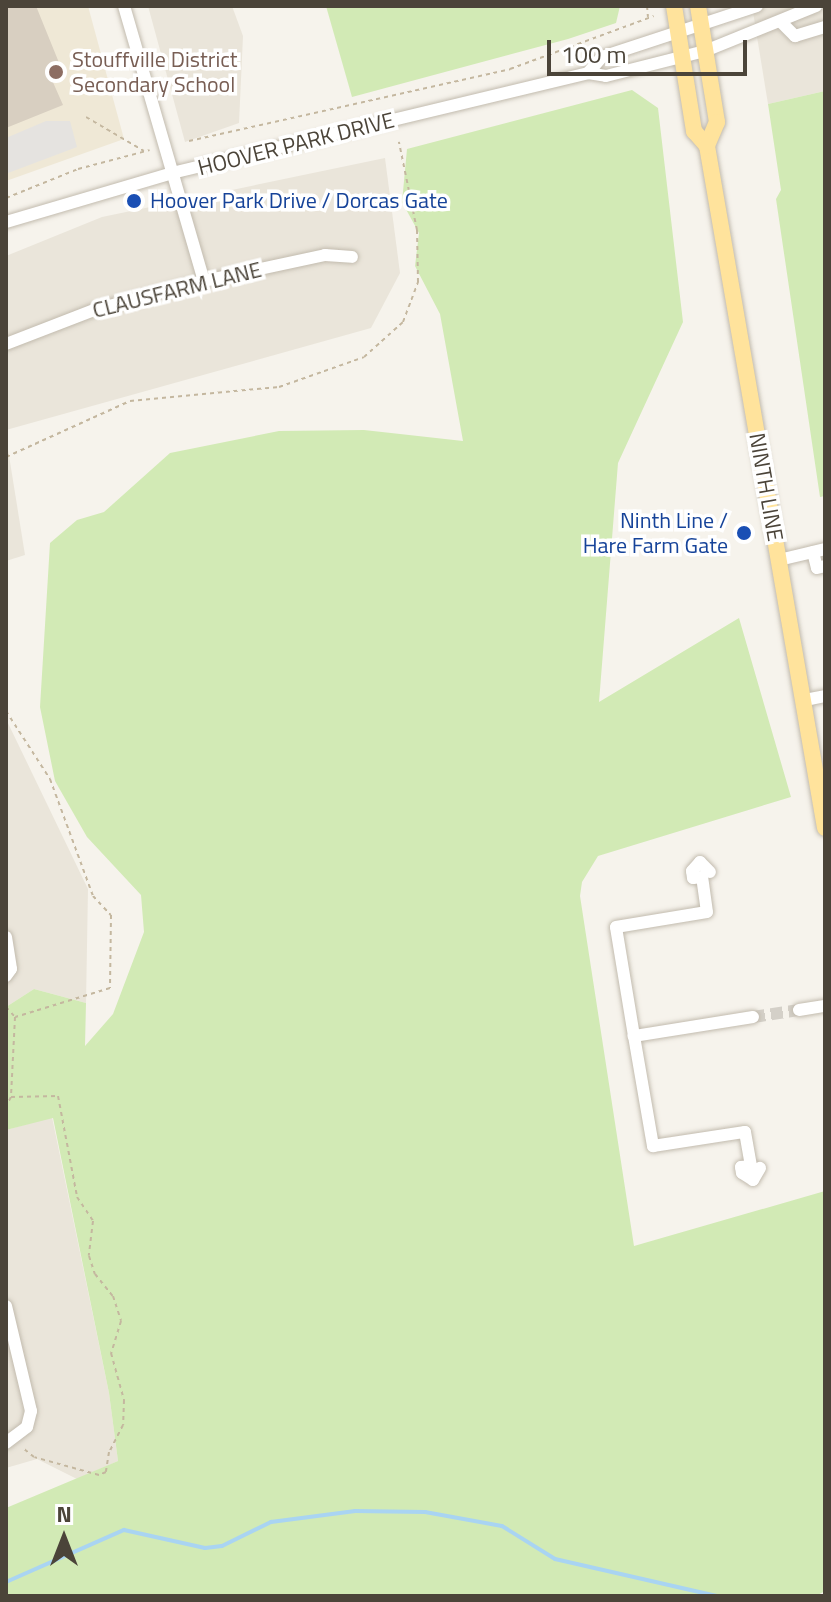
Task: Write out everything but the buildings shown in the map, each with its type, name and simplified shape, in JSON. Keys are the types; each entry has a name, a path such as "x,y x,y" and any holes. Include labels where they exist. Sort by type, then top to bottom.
{"main road":[{"name":"NINTH LINE","path":"674,6 694,131 707,146 825,828"},
{"name":"NINTH LINE","path":"698,6 717,122 707,146"}],"street":[{"path":"124,6 204,281"},
{"name":"HOOVER PARK DRIVE","path":"588,73 602,57 757,6"},
{"name":"HOOVER PARK DRIVE","path":"6,222 172,173 588,73 606,76 705,51 816,6"},
{"path":"781,22 795,36 825,27"},
{"name":"CLAUSFARM LANE","path":"6,344 94,310 204,281 325,255 352,257"},
{"path":"779,560 819,551 817,568 825,566"},
{"path":"805,700 825,696"},
{"path":"707,875 707,912 616,927 653,1146 745,1132 755,1167"},
{"path":"6,937 11,969 6,976"},
{"path":"799,1010 825,1006"},
{"path":"634,1036 753,1017"},
{"path":"6,1306 31,1411 27,1427 9,1441"}],"path":[{"path":"647,6 648,19"},
{"path":"189,141 510,69 654,16"},
{"path":"86,117 145,151"},
{"path":"6,457 130,401 279,387 364,357 403,322 418,282 417,230 399,142"},
{"path":"6,198 78,169 150,150"},
{"path":"6,711 50,779 93,896 111,915 110,988 15,1017"},
{"path":"6,1007 15,1017 11,1097 6,1106"},
{"path":"9,1441 34,1457 99,1475 106,1472 109,1452 123,1425 124,1400 111,1353 121,1321 113,1296 89,1256 93,1221 77,1197 58,1096 11,1097"}],"shaded area":[{"name":"Stouffville District Secondary School","path":"6,6 88,6 124,139 6,181"},
{"path":"148,6 232,6 243,36 239,123 185,142"},
{"path":"752,6 825,6 825,91 768,104"},
{"path":"46,121 70,121 77,147 8,173 6,138"},
{"path":"385,158 400,273 371,328 6,430 6,256 102,217"},
{"path":"6,437 25,555 6,561"},
{"path":"6,719 88,889 86,1003 34,989 6,1007"},
{"path":"52,1117 109,1393 118,1461 77,1479 37,1459 6,1468 6,1130"}],"green space":[{"path":"326,6 620,6 616,23 568,39 352,97"},
{"path":"632,90 658,108 683,322 618,463 599,702 739,618 791,797 598,856 582,882 580,896 634,1246 825,1191 825,1591 816,1596 6,1596 6,1508 118,1461 109,1393 53,1118 6,1130 6,1007 34,989 86,1003 85,1046 113,1014 144,932 141,895 87,837 55,781 40,707 50,543 77,520 104,512 170,453 279,431 364,430 463,441 440,314 415,266 419,233 402,202 407,149"},
{"path":"825,91 825,496 820,497 776,199 781,190 768,104"}],"waterway":[{"path":"6,1582 124,1530 205,1548 222,1546 271,1522 355,1511 425,1512 502,1526 555,1559 717,1596"}],"tunnel":[{"path":"753,1017 799,1010"}],"place":[{"name":"Stouffville District Secondary School","path":"56,72"},
{"name":"Hoover Park Drive / Dorcas Gate","path":"134,201"},
{"name":"Ninth Line / Hare Farm Gate","path":"744,533"}]}
